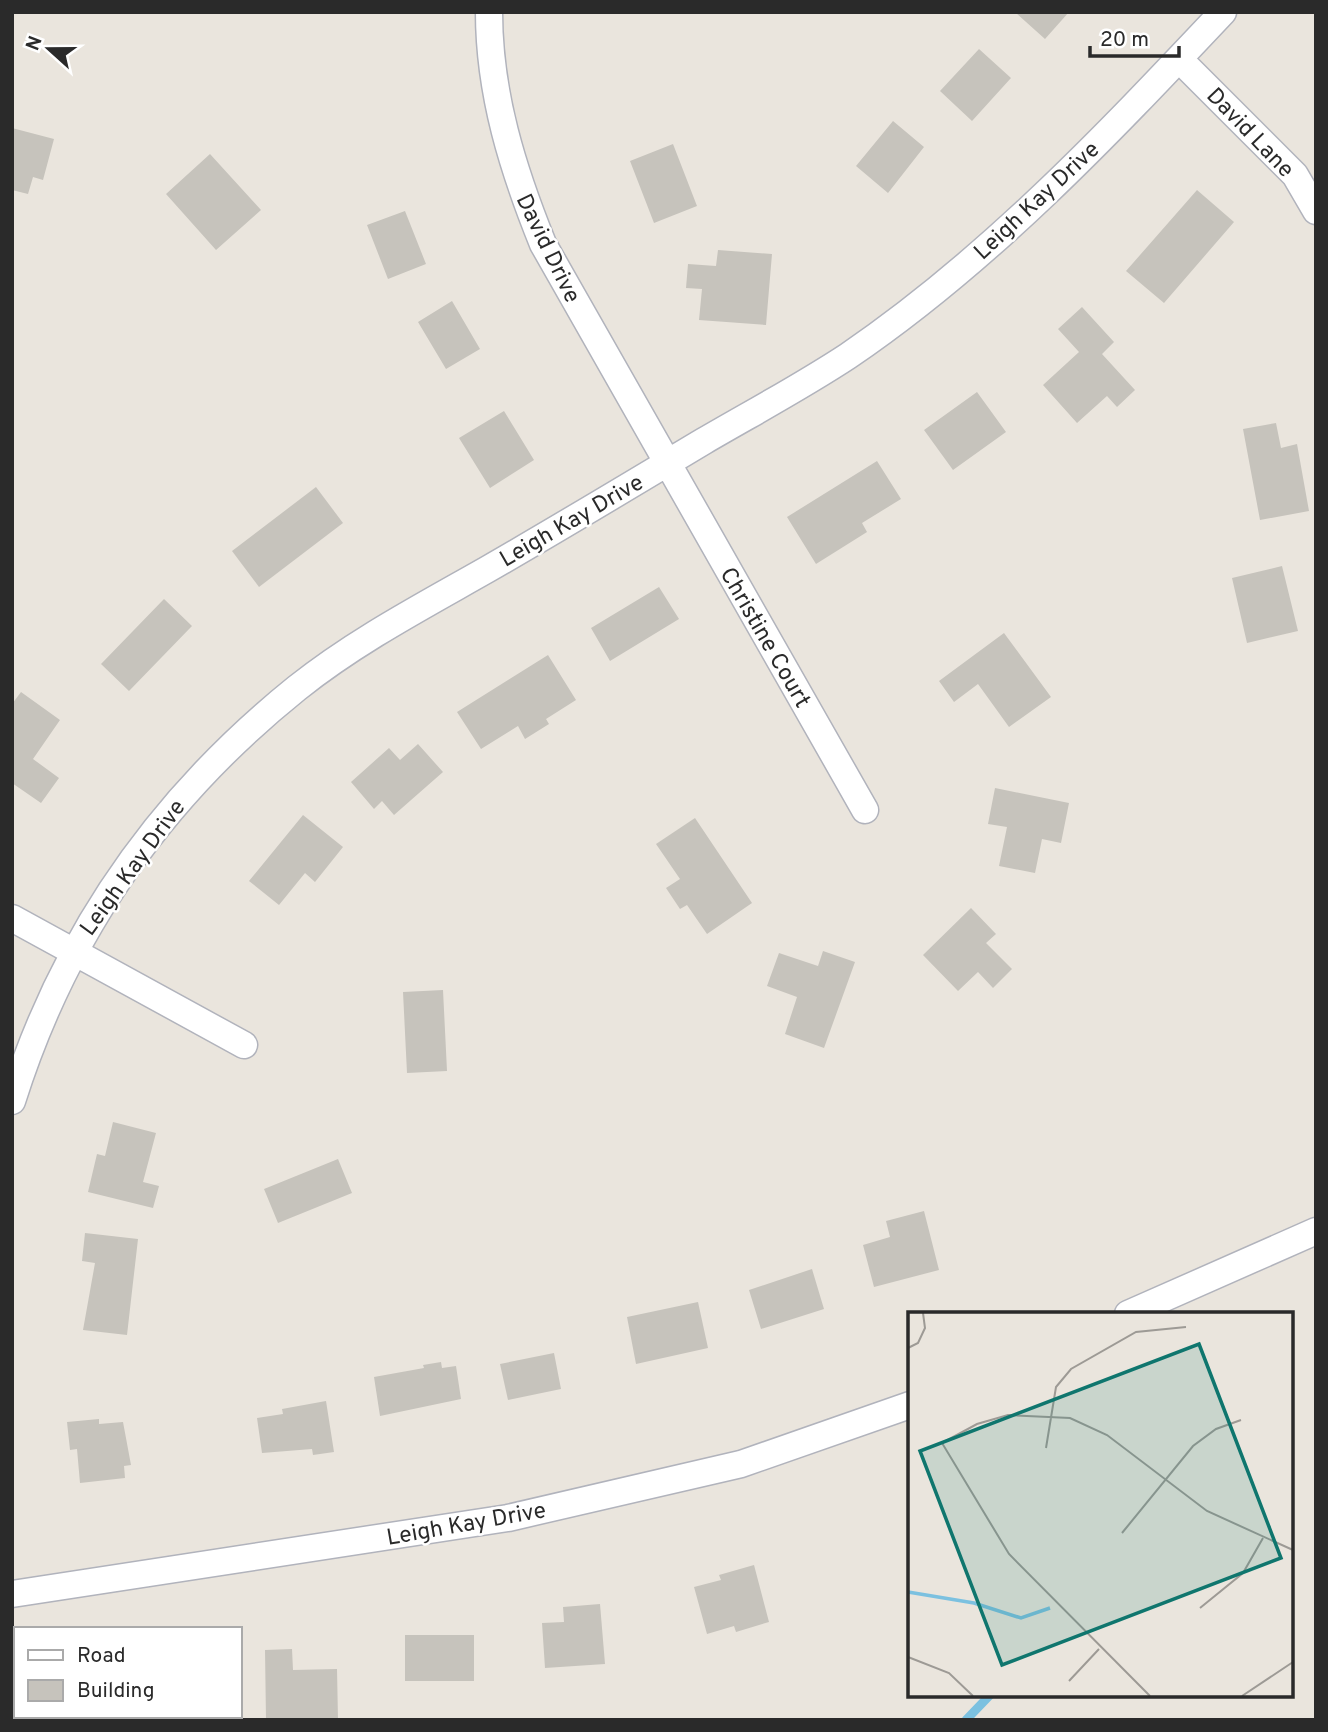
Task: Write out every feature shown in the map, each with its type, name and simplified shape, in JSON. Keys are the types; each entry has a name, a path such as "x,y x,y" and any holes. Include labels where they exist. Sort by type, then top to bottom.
{"street":[{"name":"David Drive","path":"489,12 500,114 520,187 543,244 638,417 668,463"},
{"name":"Leigh Kay Drive","path":"12,1101 52,992 72,953 135,855 175,804 219,755 299,686 384,628 843,359 920,303 1051,189 1223,12"},
{"name":"David Lane","path":"1178,59 1295,175 1316,211"},
{"name":"Christine Court","path":"668,463 865,810"},
{"path":"12,918 244,1045"},
{"path":"1133,1312 1316,1231"},
{"name":"Leigh Kay Drive","path":"12,1594 508,1518 741,1464 908,1406"}],"building":[{"path":"1015,12 1069,12 1045,39"},
{"path":"979,49 1011,78 972,121 940,91"},
{"path":"893,121 924,147 888,193 856,166"},
{"path":"12,128 54,139 43,180 33,177 28,194 12,190"},
{"path":"673,144 697,206 654,223 630,161"},
{"path":"210,154 261,210 216,250 166,194"},
{"path":"1197,190 1234,222 1164,303 1126,271"},
{"path":"405,211 426,264 388,279 367,225"},
{"path":"718,250 772,254 766,325 699,320 702,289 686,288 688,264 716,266"},
{"path":"452,301 480,349 446,369 418,322"},
{"path":"1082,307 1114,342 1102,354 1135,390 1117,407 1107,396 1077,423 1043,385 1079,352 1058,329"},
{"path":"977,392 1006,432 953,470 924,430"},
{"path":"504,411 534,460 490,488 459,438"},
{"path":"1276,423 1281,448 1297,444 1309,511 1260,520 1243,429"},
{"path":"877,461 901,499 862,523 867,532 816,564 787,517"},
{"path":"316,487 343,523 259,587 232,551"},
{"path":"1282,566 1298,631 1247,643 1232,578"},
{"path":"659,587 679,619 610,661 591,628"},
{"path":"164,599 192,626 129,691 101,664"},
{"path":"1004,633 1051,697 1009,727 978,684 954,702 939,681"},
{"path":"548,655 576,700 546,719 549,724 525,739 518,726 481,749 457,712"},
{"path":"21,692 60,720 33,759 59,778 41,803 12,783 12,704"},
{"path":"418,744 443,772 394,815 382,801 374,809 351,782 389,748 400,760"},
{"path":"995,788 1069,803 1061,843 1042,839 1035,873 999,866 1007,827 988,824"},
{"path":"303,815 343,847 315,882 305,873 279,905 249,881"},
{"path":"695,818 752,903 707,934 687,905 680,909 666,888 680,879 656,844"},
{"path":"971,908 996,934 986,943 1012,969 993,988 978,972 958,991 923,955"},
{"path":"823,951 855,962 824,1048 785,1034 797,997 767,986 779,953 818,966"},
{"path":"443,990 447,1071 407,1073 403,992"},
{"path":"113,1122 156,1133 143,1182 159,1186 153,1208 88,1192 97,1154 105,1156"},
{"path":"338,1159 352,1193 278,1223 264,1189"},
{"path":"924,1211 939,1270 874,1287 863,1245 890,1237 886,1221"},
{"path":"85,1233 138,1239 127,1335 83,1330 95,1263 82,1261"},
{"path":"812,1269 824,1309 761,1329 749,1290"},
{"path":"698,1302 708,1348 636,1364 627,1317"},
{"path":"554,1353 561,1389 508,1400 500,1364"},
{"path":"441,1362 442,1368 456,1366 461,1399 380,1416 374,1377 424,1368 423,1365"},
{"path":"326,1401 334,1452 313,1455 312,1449 262,1453 257,1418 283,1414 282,1409"},
{"path":"99,1419 99,1424 123,1422 131,1465 124,1466 125,1478 80,1483 77,1449 70,1450 67,1422"},
{"path":"754,1565 769,1622 736,1632 734,1626 707,1634 694,1587 721,1580 719,1575"},
{"path":"600,1604 605,1664 545,1668 542,1623 564,1622 563,1607"},
{"path":"405,1635 474,1635 474,1681 405,1681"},
{"path":"292,1649 293,1670 337,1669 338,1720 266,1720 265,1650"},
{"path":"14,1718 69,1720 12,1720"},
{"path":"131,1718 205,1718 205,1720"}],"waterway":[{"path":"966,1720 988,1697"}]}
